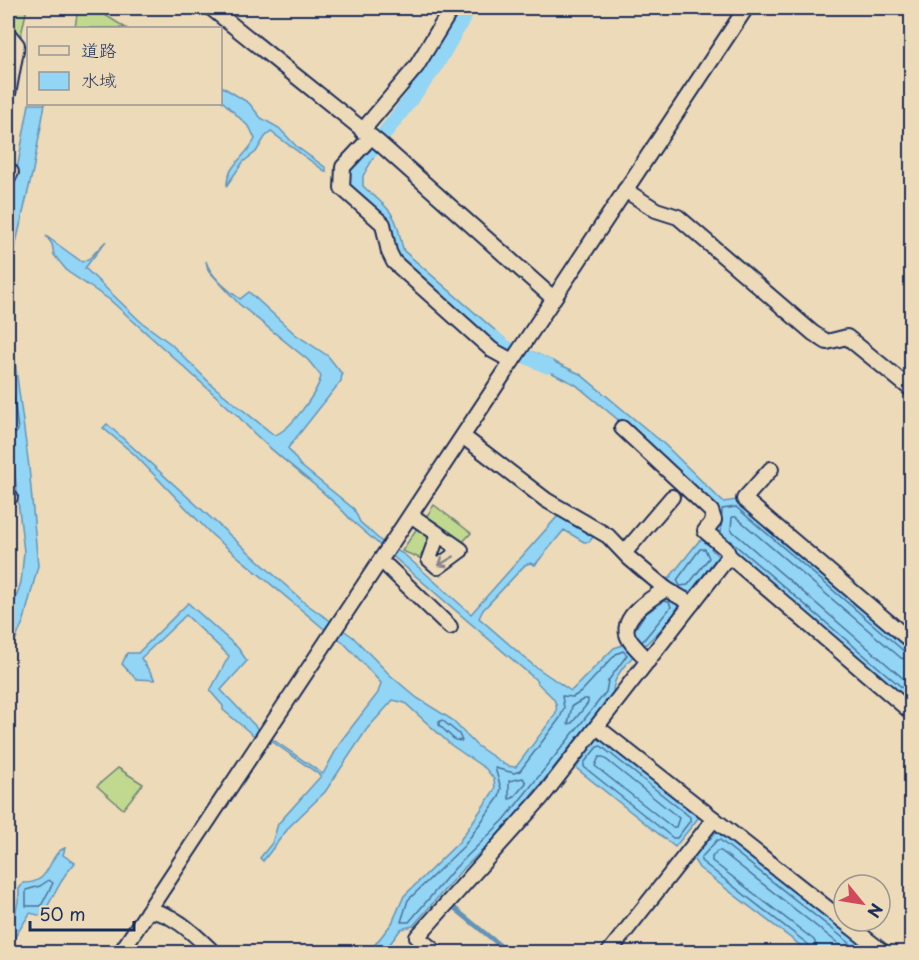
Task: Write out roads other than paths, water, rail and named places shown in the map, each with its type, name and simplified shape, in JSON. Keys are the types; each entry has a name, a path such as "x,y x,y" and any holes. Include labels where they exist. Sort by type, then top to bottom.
{"street":[{"path":"211,8 366,134 553,298"},
{"path":"452,8 416,67 343,167 342,188 383,224 388,252 394,262 492,350 512,361"},
{"path":"121,952 746,8"},
{"path":"8,34 17,45 8,94"},
{"path":"625,189 656,210 678,217 813,333 827,342 847,337 912,390"},
{"path":"622,428 711,511 714,520 705,531 726,549 729,556 912,713"},
{"path":"469,441 546,500 608,536 629,558 666,589 692,604"},
{"path":"771,469 744,498 912,642"},
{"path":"625,552 672,498"},
{"path":"411,516 438,534"},
{"path":"436,952 417,937 542,796 729,556"},
{"path":"388,567 450,627"},
{"path":"648,661 627,637 626,630 637,608 666,589"},
{"path":"597,727 883,952"},
{"path":"609,952 714,819"},
{"path":"148,911 160,911 198,938 213,952"}],"water":[{"path":"222,87 249,103 261,118 279,128 297,147 326,168 326,172 271,132 256,152 243,162 227,185 230,172 255,139 250,128 222,101"},
{"path":"29,105 45,105 16,243 10,293 10,324 29,467 38,566 24,620 8,657 8,623 21,582 24,552 8,415 8,218"},
{"path":"372,144 378,150 363,176 363,186 391,213 404,251 513,346 509,354 503,352 396,258 389,240 346,186 346,171"},
{"path":"46,236 82,262 90,258 106,241 85,268 140,321 171,344 213,386 274,435 295,419 314,392 321,376 308,360 239,304 208,270 206,261 215,277 240,299 249,292 295,334 328,356 342,374 341,381 288,448 300,465 354,509 360,522 382,542 405,555 471,614 557,517 562,516 594,536 589,542 584,542 564,530 535,565 530,563 525,565 483,610 479,618 533,665 571,691 614,648 626,644 629,628 699,541 703,540 707,544 710,541 714,544 711,549 718,556 691,591 681,593 677,607 669,620 623,668 616,680 613,693 508,825 460,872 413,926 401,929 384,952 369,952 392,923 404,896 459,842 495,789 494,779 486,769 451,745 405,703 393,700 367,729 325,792 290,826 263,861 260,858 272,843 278,824 321,776 260,733 253,735 223,710 223,706 210,691 229,656 186,615 141,658 155,680 136,679 122,664 127,653 138,653 188,603 238,648 247,661 221,690 259,730 323,774 341,741 378,693 381,683 343,642 323,628 212,535 135,455 103,428 107,424 305,603 353,637 390,675 417,698 451,719 476,745 507,766 516,767 555,715 554,699 535,679 265,444 238,416 110,300 68,272 54,255 52,244"},
{"path":"533,352 580,374 663,443 723,502 737,500 911,650 911,704 713,532 718,521 634,433 576,385 528,361"},
{"path":"600,738 699,817 675,847 576,768 596,739"},
{"path":"717,831 720,832 832,921 832,933 847,933 871,952 809,952 699,868 693,858"},
{"path":"65,848 63,855 75,863 65,875 42,916 30,913 8,948 9,933 18,905 19,889 23,883 40,879 59,851"}],"waterway":[{"path":"371,151 434,69 469,8"},
{"path":"494,338 503,346 547,366"},
{"path":"453,907 508,952"},
{"path":"681,945 690,952"}]}
